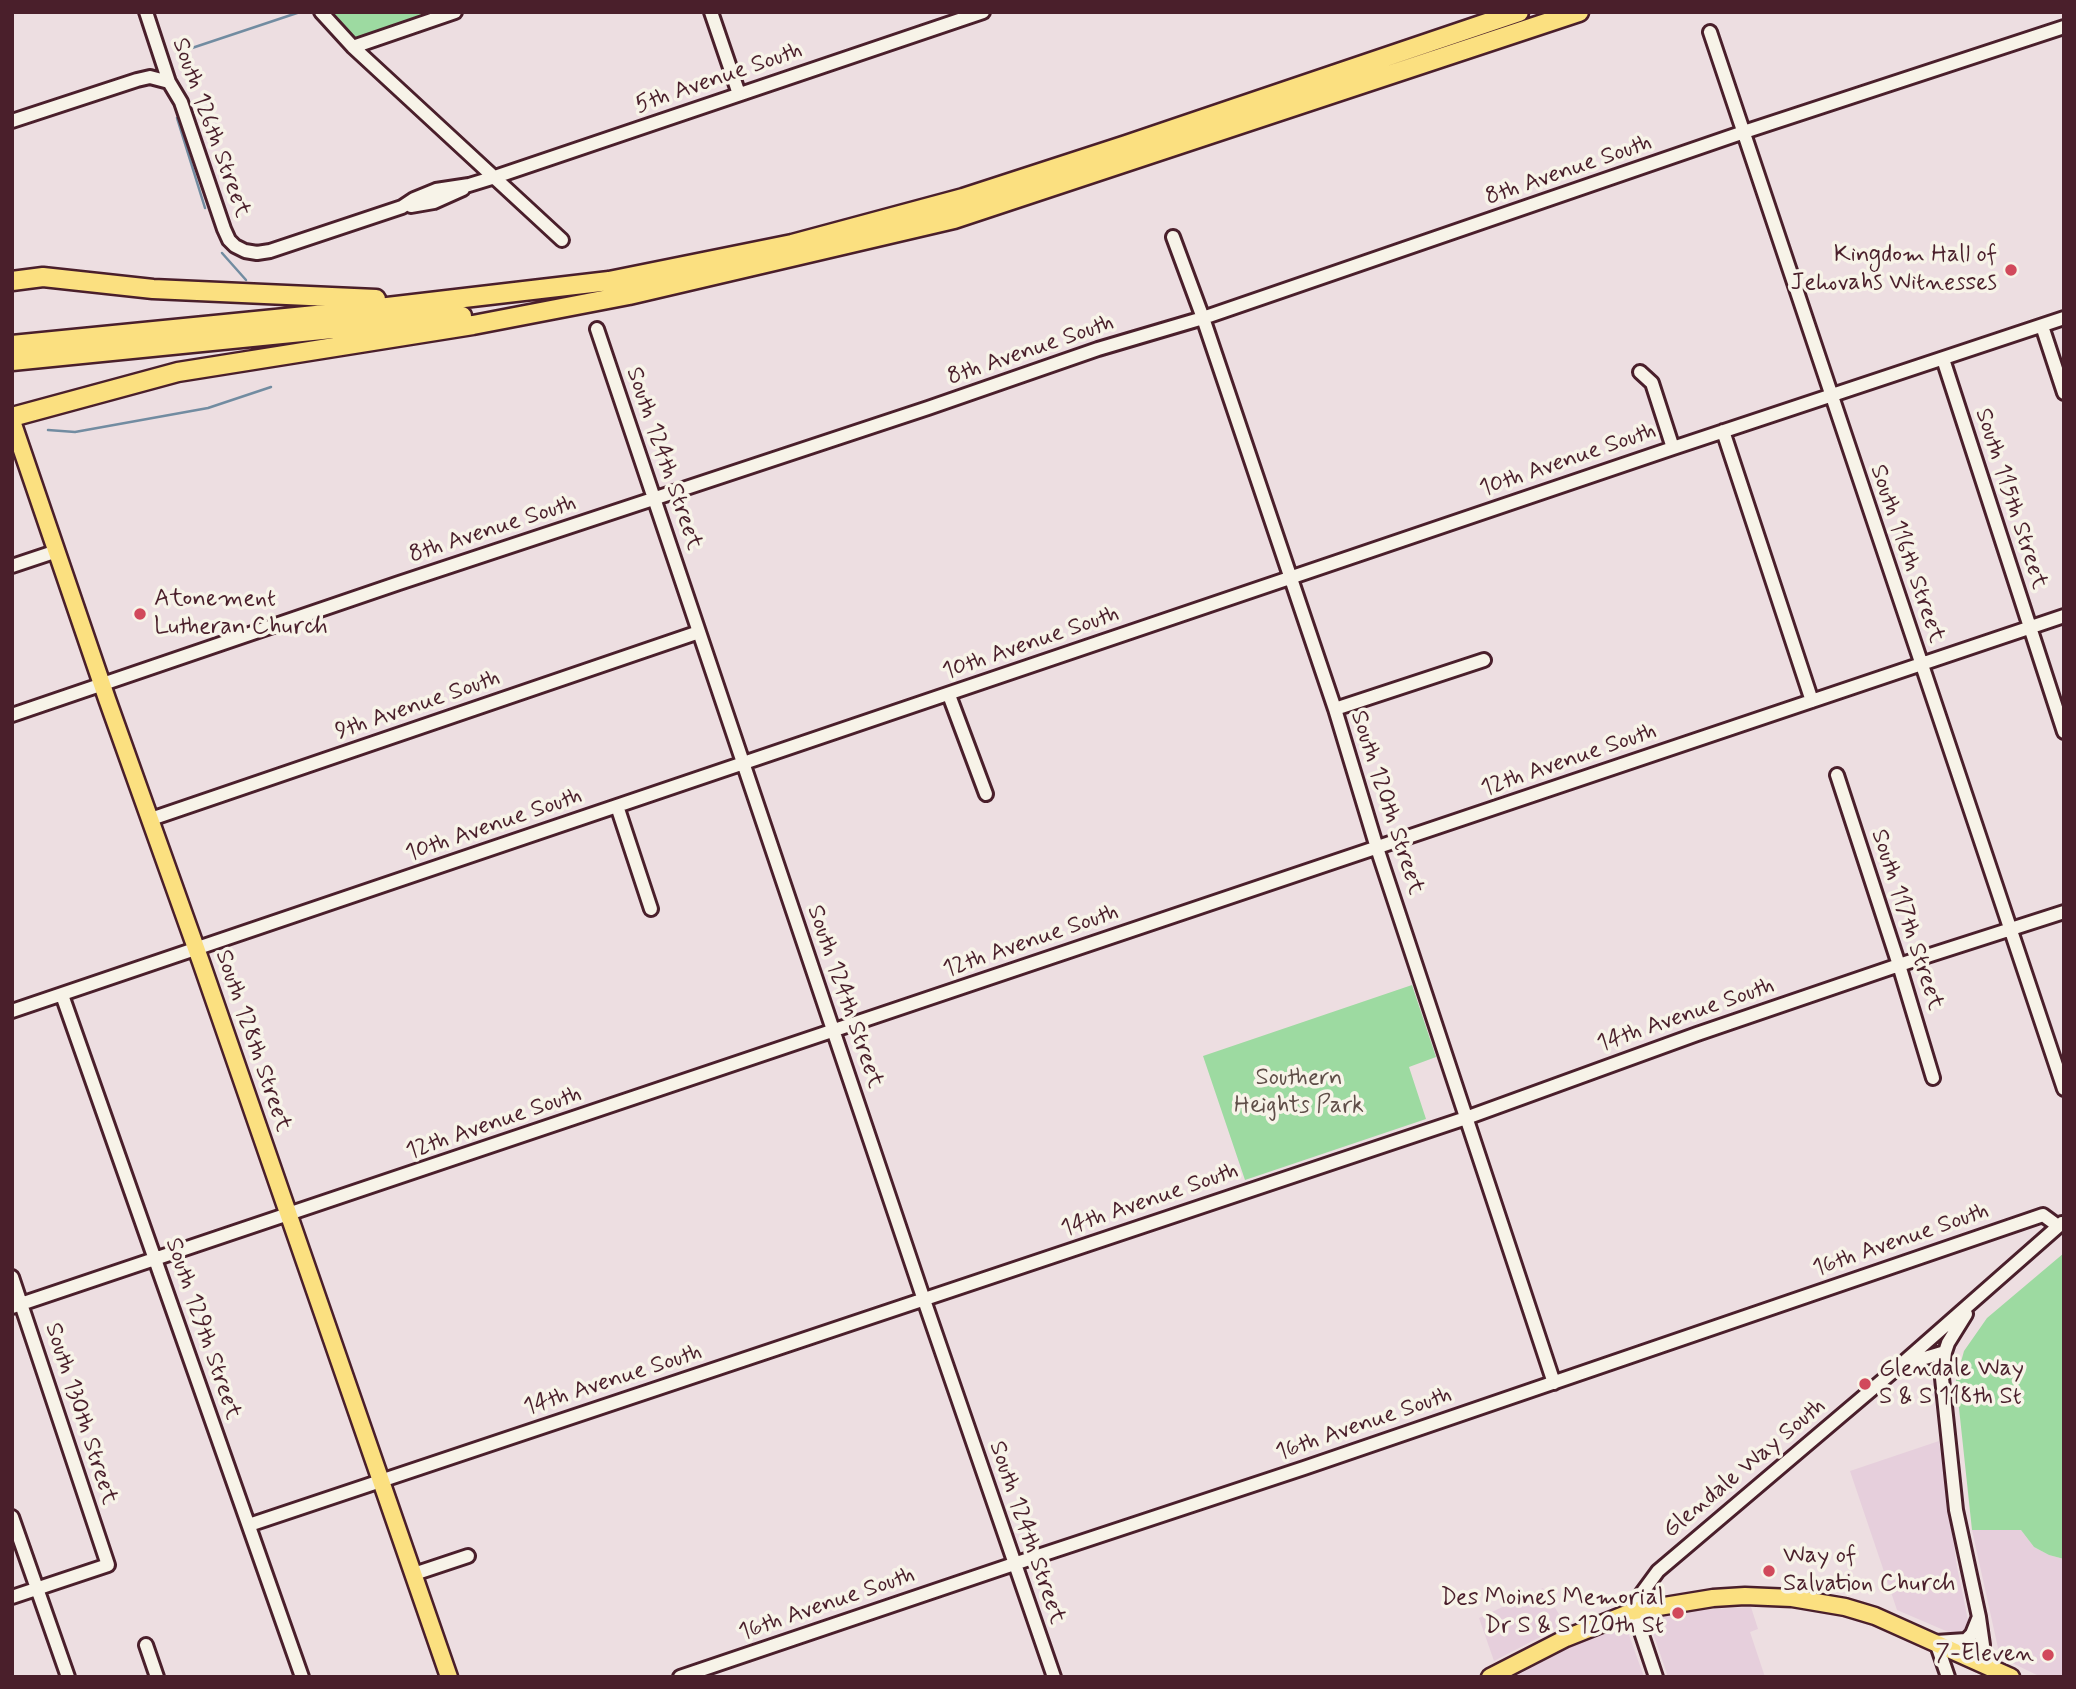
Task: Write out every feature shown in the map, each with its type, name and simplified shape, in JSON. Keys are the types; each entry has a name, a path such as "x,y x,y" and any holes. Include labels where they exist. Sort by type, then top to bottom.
{"highway":[{"path":"12,360 33,351 609,281 779,246 962,198 1519,12"},
{"path":"12,419 178,372 473,325 629,295 954,219 1578,12"},
{"path":"12,281 43,277 153,289 363,299 431,298 526,290"},
{"path":"12,345 33,351 576,304"}],"main road":[{"name":"South 128th Street","path":"12,419 102,685 449,1677"},
{"path":"1490,1677 1577,1633 1634,1611 1713,1598 1745,1596 1792,1598 1845,1607 1875,1616 2011,1677"}],"street":[{"name":"South 126th Street","path":"146,12 169,82 181,102 224,229 229,240 245,250"},
{"path":"321,12 353,47 562,240"},
{"path":"353,47 455,12"},
{"path":"711,12 739,94"},
{"name":"5th Avenue South","path":"245,250 257,253 270,251 402,207 436,190 469,185 495,177 983,12"},
{"name":"8th Avenue South","path":"12,715 1098,349 1203,318 1744,132 2064,27"},
{"name":"South 116th Street","path":"1710,32 2064,1089"},
{"path":"12,121 150,77 169,82"},
{"name":"South 120th Street","path":"1173,237 1335,709 1377,848 1554,1383"},
{"name":"10th Avenue South","path":"12,1011 2064,318"},
{"path":"2042,326 2064,393"},
{"name":"South 124th Street","path":"597,329 1054,1677"},
{"name":"South 115th Street","path":"1943,359 2064,732"},
{"path":"1640,372 1652,383 1673,448"},
{"path":"1723,431 1812,701"},
{"path":"12,566 57,551"},
{"name":"12th Avenue South","path":"17,1306 2064,617"},
{"name":"9th Avenue South","path":"151,819 699,632"},
{"path":"1335,709 1484,660"},
{"path":"949,695 986,794"},
{"name":"South 117th Street","path":"1837,775 1933,1078"},
{"path":"617,806 652,909"},
{"name":"14th Avenue South","path":"249,1525 1466,1118 1899,965 2064,912"},
{"name":"South 129th Street","path":"62,995 302,1677"},
{"name":"16th Avenue South","path":"680,1677 1304,1468 2043,1215 2061,1224"},
{"name":"Glendale Way South","path":"1634,1611 1636,1601 1658,1571 1896,1369 2061,1224"},
{"name":"South 130th Street","path":"12,1277 17,1306 108,1565 38,1589"},
{"path":"1980,1661 1983,1645 1956,1510 1942,1378 1945,1352 1958,1324 1995,1283"},
{"name":"Glendale Way South","path":"1896,1369 1913,1360 1945,1352"},
{"path":"12,1517 68,1677"},
{"path":"414,1574 468,1556"},
{"path":"12,1597 38,1589"},
{"path":"1634,1611 1656,1677"},
{"path":"1948,1677 1936,1642 1966,1640 1972,1634 1979,1617"},
{"path":"146,1645 157,1677"}],"shaded area":[{"path":"1939,1441 1957,1567 1968,1620 1965,1629 1953,1634 1897,1610 1850,1471"},
{"path":"1972,1530 2021,1530 2034,1547 2064,1559 2064,1677 2041,1677 1997,1654 1998,1648"},
{"path":"1543,1588 1565,1624 1494,1661 1479,1618"},
{"path":"1751,1607 1758,1629 1750,1632 1765,1677 1668,1677 1651,1627 1652,1622 1668,1615 1699,1610"},
{"path":"1619,1629 1629,1635 1644,1677 1514,1677 1586,1640"}],"green space":[{"path":"331,12 439,12 357,41"},
{"name":"Southern Heights Park","path":"1412,985 1436,1057 1409,1067 1426,1119 1245,1180 1203,1056"},
{"path":"2064,1253 2064,1559 2034,1547 2021,1530 1972,1530 1956,1380 1964,1351 1987,1318"}],"waterway":[{"path":"177,53 300,12"},
{"path":"177,118 205,208"},
{"path":"222,253 246,280"},
{"path":"48,430 75,432 208,408 271,387"}],"place":[{"name":"Kingdom Hall of Jehovahs Witnesses","path":"2011,270"},
{"name":"Atonement Lutheran Church","path":"140,614"},
{"name":"Glendale Way S & S 118th St","path":"1865,1384"},
{"name":"Way of Salvation Church","path":"1769,1571"},
{"name":"Des Moines Memorial Dr S & S 120th St","path":"1678,1613"},
{"name":"7-Eleven","path":"2048,1655"}]}
